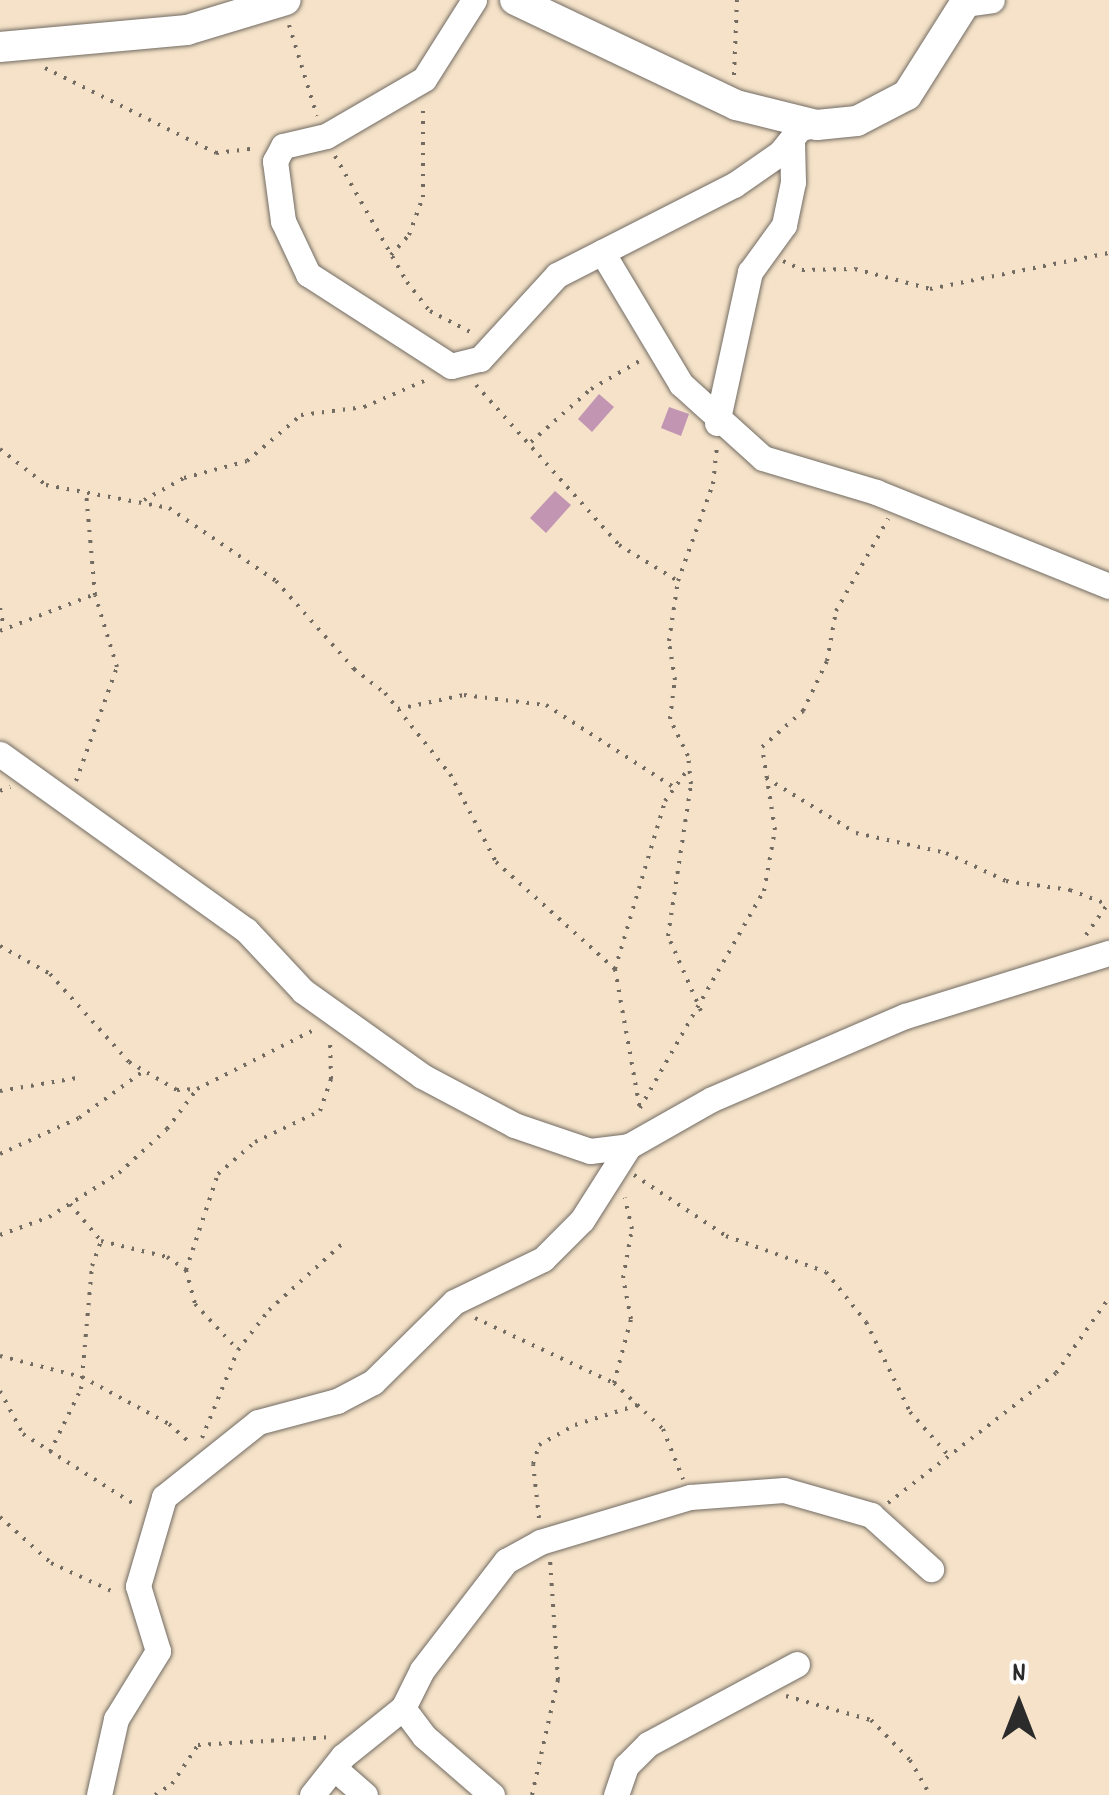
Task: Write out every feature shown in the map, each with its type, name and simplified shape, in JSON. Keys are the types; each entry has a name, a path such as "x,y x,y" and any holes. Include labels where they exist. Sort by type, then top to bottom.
{"street":[{"path":"474,0 420,82 326,136 278,149 283,222 308,274 452,365 491,347 557,275 734,185 804,133 857,121 907,95 975,1"},
{"path":"515,0 804,133"},
{"path":"12,47 187,30 287,6"},
{"path":"717,423 736,314 765,250 780,238 804,133"},
{"path":"602,252 660,349 717,423 763,458 898,501 1109,586"},
{"path":"0,754 246,930 338,1018 457,1098 560,1145 621,1159"},
{"path":"99,1795 116,1719 158,1651 155,1628 139,1601 154,1516 171,1489 242,1431 337,1401 374,1382 449,1307 543,1259 582,1220 621,1159 712,1099 905,1016 1109,952"},
{"path":"312,1795 366,1734 403,1708 422,1670 506,1562 546,1540 690,1497 784,1490 870,1515 931,1569"},
{"path":"616,1795 626,1766 648,1744 797,1664"},
{"path":"403,1708 424,1736 492,1795"},
{"path":"334,1768 365,1795"}],"path":[{"path":"736,104 737,0"},
{"path":"287,6 291,43 326,136 391,256 430,311 455,318 491,347"},
{"path":"12,47 57,79 216,153 278,149"},
{"path":"391,256 409,235 423,197 427,136 420,82"},
{"path":"765,250 802,270 855,269 930,289 1109,253"},
{"path":"530,444 592,389 660,349"},
{"path":"144,500 184,478 247,461 301,415 364,407 415,390 452,365 530,444 619,545 678,580"},
{"path":"701,1010 667,923 686,836 690,767 670,719 675,680 669,641 678,580 714,484 717,423"},
{"path":"0,450 46,486 144,500 169,508 276,581 398,709 450,774 496,862 615,969"},
{"path":"68,806 118,667 95,594 86,492"},
{"path":"614,1382 631,1319 622,1278 632,1228 621,1159 640,1109 744,934 773,863 776,830 762,747 803,711 826,662 836,611 898,501"},
{"path":"0,608 2,630 95,594"},
{"path":"398,709 464,695 546,706 673,787"},
{"path":"640,1109 615,969 673,787 690,767"},
{"path":"766,778 856,833 946,853 1006,881 1070,890 1108,903 1067,964"},
{"path":"0,946 50,974 142,1072 177,1090 198,1089"},
{"path":"0,1235 70,1204 147,1148 198,1089 329,1023 324,1104 314,1117 256,1142 218,1174 186,1270 196,1304 238,1350"},
{"path":"0,1154 79,1118 142,1072"},
{"path":"0,1091 77,1078"},
{"path":"621,1159 726,1236 826,1272 866,1322 910,1412 948,1455"},
{"path":"70,1204 101,1241 167,1257 186,1270"},
{"path":"50,1452 71,1416 82,1377 92,1266 101,1241"},
{"path":"0,1356 82,1377 168,1424 198,1452 238,1350 269,1310 342,1244"},
{"path":"870,1515 1056,1373 1109,1298"},
{"path":"449,1307 614,1382 642,1404 670,1441 690,1497"},
{"path":"0,1391 23,1434 154,1516"},
{"path":"532,1795 558,1680 546,1540 533,1482 539,1444 642,1404"},
{"path":"0,1517 51,1564 139,1601"},
{"path":"759,1681 782,1695 871,1720 910,1760 930,1795"},
{"path":"154,1795 172,1784 198,1745 366,1734"}],"building":[{"path":"599,394 614,407 592,432 578,419"},
{"path":"669,407 689,414 681,436 661,428"},
{"path":"555,491 571,505 546,533 530,518"}]}
